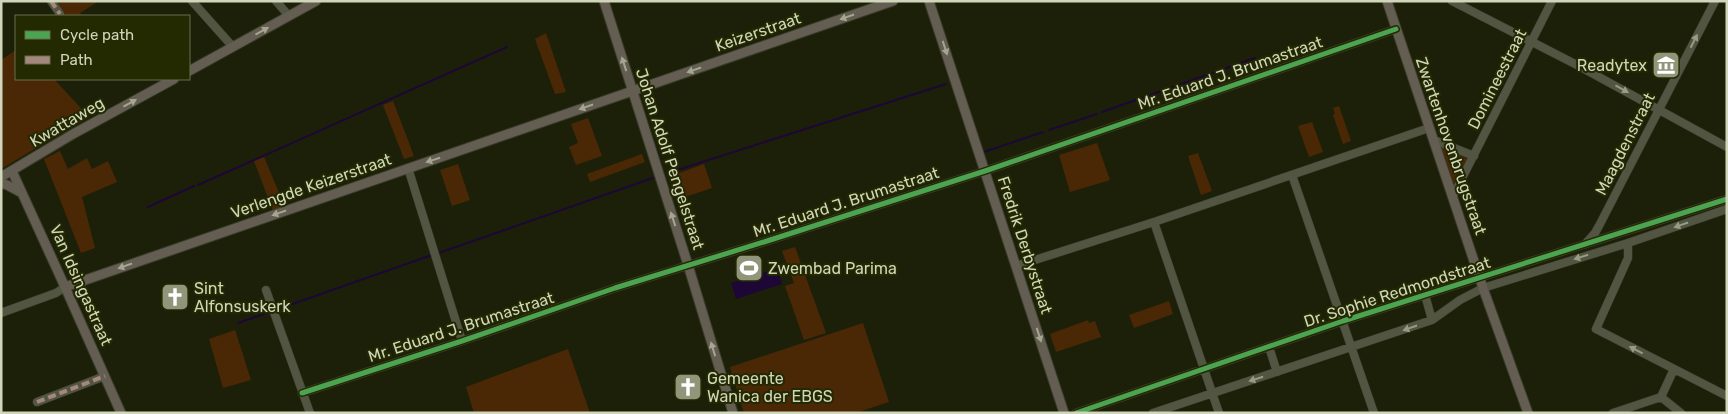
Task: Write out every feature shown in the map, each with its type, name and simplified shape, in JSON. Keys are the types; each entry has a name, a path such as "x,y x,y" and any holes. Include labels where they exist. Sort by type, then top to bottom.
{"main road":[{"path":"190,70 316,1"},
{"name":"Johan Adolf Pengelstraat","path":"604,1 733,413"},
{"name":"Keizerstraat","path":"632,91 894,1"},
{"name":"Fredrik Derbystraat","path":"930,1 1064,413"},
{"name":"Zwartenhovenbrugstraat","path":"1387,1 1483,288 1528,413"},
{"name":"Kwattaweg","path":"1,177 172,80"},
{"name":"Verlengde Keizerstraat","path":"65,287 632,91"},
{"name":"Van Idsingastraat","path":"12,171 121,413"},
{"path":"1,184 7,185 23,194"}],"street":[{"path":"51,1 60,14"},
{"path":"192,1 233,47"},
{"path":"276,1 289,16"},
{"path":"1452,1 1577,64 1727,147"},
{"name":"Domineestraat","path":"1453,196 1552,1"},
{"name":"Maagdenstraat","path":"1584,244 1595,233 1600,224 1714,1"},
{"name":"Mr. Eduard J. Brumastraat","path":"302,392 462,341 606,291 767,242 985,171 1396,29"},
{"path":"1016,266 1154,222 1429,128"},
{"path":"1434,140 1474,156"},
{"path":"408,168 462,341"},
{"path":"1292,175 1374,413"},
{"name":"Dr. Sophie Redmondstraat","path":"1076,413 1343,321 1727,199"},
{"name":"Dr. Sophie Redmondstraat","path":"1153,413 1432,320 1460,300 1483,288 1628,243 1727,209"},
{"path":"1154,222 1219,413"},
{"path":"1600,224 1604,250"},
{"path":"1628,243 1628,258 1596,329 1727,396"},
{"name":"Verlengde Keizerstraat","path":"1,313 56,293 65,287"},
{"path":"266,290 310,413"},
{"path":"1425,295 1432,320"},
{"path":"1270,347 1277,372"},
{"path":"1613,413 1661,397 1674,368"},
{"path":"37,402 105,376"},
{"path":"1661,397 1681,413"}],"shaded area":[{"path":"55,1 99,1 80,13 81,15 64,15"},
{"path":"546,33 566,92 555,94 535,39"},
{"path":"15,51 15,80 55,80 89,117 76,125 70,115 60,120 66,130 1,169 1,60"},
{"path":"393,101 414,156 404,159 383,105"},
{"path":"1339,106 1351,141 1343,144 1333,115 1335,114 1333,108"},
{"path":"588,118 602,156 576,165 569,147 578,143 571,124"},
{"path":"1312,122 1323,152 1309,157 1298,126"},
{"path":"1097,143 1110,180 1070,192 1059,155"},
{"path":"1441,147 1468,159 1454,184"},
{"path":"60,151 68,169 87,158 92,169 108,161 117,182 82,197 95,248 81,253 44,159"},
{"path":"1198,153 1212,191 1201,195 1188,156"},
{"path":"642,154 645,162 590,182 587,174"},
{"path":"264,157 285,207 273,211 254,161"},
{"path":"458,164 470,200 452,206 440,170"},
{"path":"704,164 712,188 679,199 671,176"},
{"path":"795,247 826,333 804,340 785,286 794,283 782,251"},
{"path":"777,268 782,284 736,299 731,283"},
{"path":"1169,301 1173,314 1134,328 1129,315"},
{"path":"1088,320 1089,323 1095,321 1101,337 1056,352 1050,334"},
{"path":"863,323 889,402 855,413 744,413 730,367"},
{"path":"235,330 251,380 223,388 209,339"},
{"path":"568,349 590,413 474,413 466,387"}],"waterway":[{"path":"198,185 507,47"},
{"path":"1102,112 1255,58"},
{"path":"674,171 946,84"},
{"path":"1049,130 1097,114"},
{"path":"984,152 1043,132"},
{"path":"436,254 653,178"},
{"path":"148,207 194,186"},
{"path":"278,309 432,255"},
{"path":"238,323 270,312"}],"marked path":[{"path":"51,1 60,14"},
{"path":"37,402 105,376"}],"cycle path":[{"path":"302,393 462,341 615,288 985,171 1396,29"},
{"path":"1076,413 1343,321 1727,199"}],"place":[{"name":"Readytex","path":"1666,65"},
{"name":"Zwembad Parima","path":"749,268"},
{"name":"Sint Alfonsuskerk","path":"175,297"},
{"name":"Gemeente Wanica der EBGS","path":"688,387"}]}
